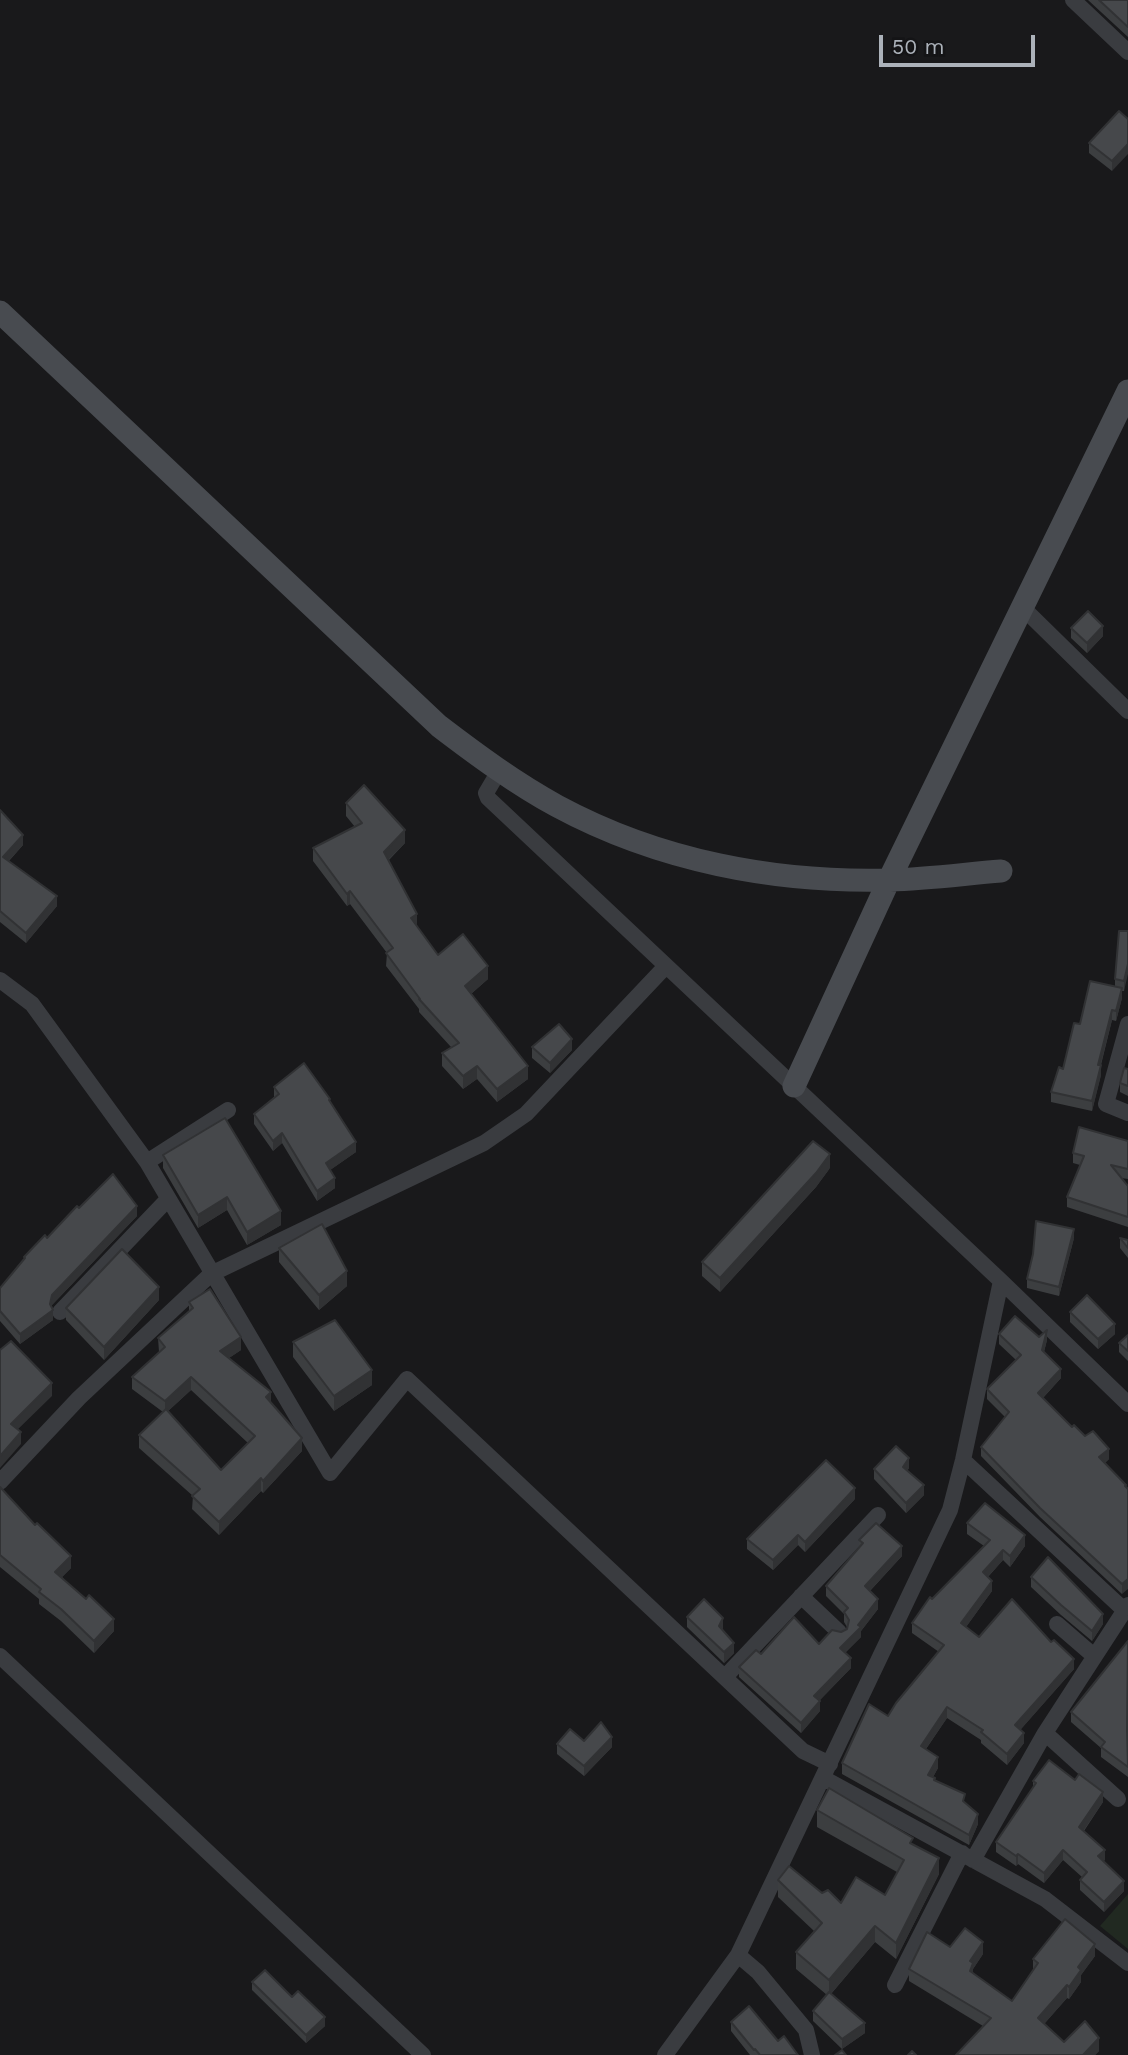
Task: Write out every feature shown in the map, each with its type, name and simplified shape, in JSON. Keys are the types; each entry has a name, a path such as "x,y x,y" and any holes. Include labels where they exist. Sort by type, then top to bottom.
{"street":[{"path":"1073,0 1128,52"},
{"path":"0,312 439,726 499,771 558,806 626,838 703,863 778,875 889,880 1001,871"},
{"path":"794,1086 889,880 1022,607 1120,429 1128,391"},
{"path":"1022,607 1128,711"},
{"path":"499,771 486,793 488,798 1128,1404"},
{"path":"0,1482 79,1398 211,1274 484,1143 526,1114 666,967"},
{"path":"0,980 32,1004 147,1162 330,1473 407,1379 827,1771 967,1856 1045,1899 1128,1963"},
{"path":"1128,1024 1106,1104 1128,1113"},
{"path":"147,1162 228,1110"},
{"path":"60,1312 169,1199"},
{"path":"665,2055 738,1955 950,1510 1001,1281"},
{"path":"894,1985 967,1856 1126,1607 963,1460"},
{"path":"725,1677 878,1515"},
{"path":"801,1597 839,1632"},
{"path":"1057,1624 1094,1656"},
{"path":"0,1656 422,2055"},
{"path":"1045,1733 1118,1799"},
{"path":"738,1955 758,1972 806,2030 812,2055"}],"shaded area":[{"path":"1128,1894 1128,1949 1100,1926"}],"building":[{"path":"1099,0 1128,0 1128,27"},
{"path":"1119,111 1128,119 1128,144 1112,161 1089,143"},
{"path":"1088,611 1103,626 1087,643 1071,628"},
{"path":"364,785 405,830 384,852 417,914 411,918 438,955 463,934 488,966 465,986 528,1066 497,1089 477,1066 463,1076 442,1053 459,1043 419,999 386,953 393,948 350,891 347,894 313,848 362,823 346,803"},
{"path":"0,810 23,835 3,857 57,896 26,933 0,911"},
{"path":"1119,931 1128,931 1128,964 1124,981 1115,979"},
{"path":"1090,981 1122,988 1116,1011 1112,1010 1092,1101 1051,1092 1059,1067 1063,1069 1074,1023 1080,1024"},
{"path":"559,1024 572,1039 550,1063 532,1047"},
{"path":"304,1063 356,1142 326,1163 335,1178 317,1191 282,1133 273,1141 254,1114 279,1094 274,1087"},
{"path":"1124,1068 1128,1069 1128,1086 1120,1083"},
{"path":"225,1118 281,1211 247,1232 227,1197 198,1215 163,1155"},
{"path":"1079,1127 1128,1141 1128,1169 1111,1165 1128,1186 1128,1217 1067,1197 1084,1156 1073,1153"},
{"path":"813,1141 830,1154 816,1173 720,1278 702,1262"},
{"path":"113,1174 137,1206 52,1295 50,1304 53,1310 20,1334 0,1311 0,1288 45,1235 47,1238"},
{"path":"1036,1221 1074,1229 1059,1287 1027,1279"},
{"path":"322,1224 347,1271 319,1295 279,1248"},
{"path":"1120,1238 1128,1240 1128,1248"},
{"path":"122,1249 159,1287 104,1347 66,1308"},
{"path":"210,1289 241,1337 220,1351 271,1392 266,1397 302,1438 263,1481 261,1478 219,1522 192,1496 200,1489 139,1435 166,1409 221,1470 255,1436 191,1377 165,1401 132,1377 165,1347 158,1338 193,1308 189,1302"},
{"path":"1087,1295 1115,1324 1098,1339 1070,1312"},
{"path":"1015,1316 1039,1337 1047,1330 1042,1350 1061,1369 1038,1393 1072,1427 1074,1425 1085,1436 1093,1431 1109,1449 1099,1457 1128,1489 1128,1579 1122,1584 1040,1508 981,1447 1009,1412 987,1389 1021,1355 999,1334"},
{"path":"335,1320 372,1370 334,1396 293,1342"},
{"path":"1128,1335 1128,1351 1119,1343"},
{"path":"11,1341 52,1383 11,1424 21,1432 0,1456 0,1350"},
{"path":"896,1446 909,1458 903,1467 924,1485 906,1503 874,1469"},
{"path":"826,1460 855,1488 805,1542 798,1535 773,1560 747,1539"},
{"path":"0,1487 35,1525 37,1523 71,1556 55,1572 86,1599 89,1595 114,1619 94,1641 39,1592 41,1589 0,1555"},
{"path":"985,1503 1025,1535 1010,1556 1003,1550 983,1572 992,1581 961,1623 979,1637 1012,1599 1051,1642 1054,1640 1074,1659 1015,1725 1024,1733 1007,1754 981,1732 983,1730 947,1707 921,1746 938,1757 928,1775 965,1794 963,1801 978,1814 969,1835 842,1763 869,1704 888,1716 944,1645 912,1623 930,1597 932,1599 990,1540 967,1523"},
{"path":"876,1523 902,1546 865,1586 878,1599 858,1625 861,1627 840,1648 851,1658 814,1696 820,1701 801,1723 739,1667 756,1650 761,1654 794,1617 819,1644 832,1630 841,1632 847,1629 849,1620 844,1612 848,1608 826,1586 863,1543 859,1540"},
{"path":"1048,1557 1103,1614 1092,1631 1031,1577"},
{"path":"704,1599 723,1618 719,1626 734,1643 724,1652 687,1617"},
{"path":"1128,1641 1128,1767 1101,1747 1105,1742 1071,1712"},
{"path":"601,1722 612,1737 584,1766 557,1744 570,1729 584,1741"},
{"path":"1049,1760 1075,1780 1079,1774 1103,1792 1079,1827 1105,1850 1098,1856 1124,1881 1104,1902 1080,1880 1087,1872 1063,1850 1044,1873 996,1842"},
{"path":"829,1788 913,1838 910,1843 939,1858 896,1943 875,1926 829,1980 796,1952 822,1923 778,1880 789,1866 822,1893 828,1890 841,1903 856,1877 885,1895 904,1860 817,1810"},
{"path":"1065,1919 1095,1944 1078,1967 1081,1970 1069,1987 1067,1985 1038,2018 1064,2042 1085,2021 1099,2038 1083,2055 956,2055 991,2018 909,1969 927,1932 950,1947 965,1928 983,1942 970,1961 973,1963 970,1971 1012,2001 1038,1963 1033,1959"},
{"path":"265,1970 292,1997 298,1991 325,2017 306,2035 252,1982"},
{"path":"829,1992 865,2023 842,2039 813,2011"},
{"path":"749,2006 778,2041 784,2036 798,2055 760,2055 754,2050 731,2022"}]}
